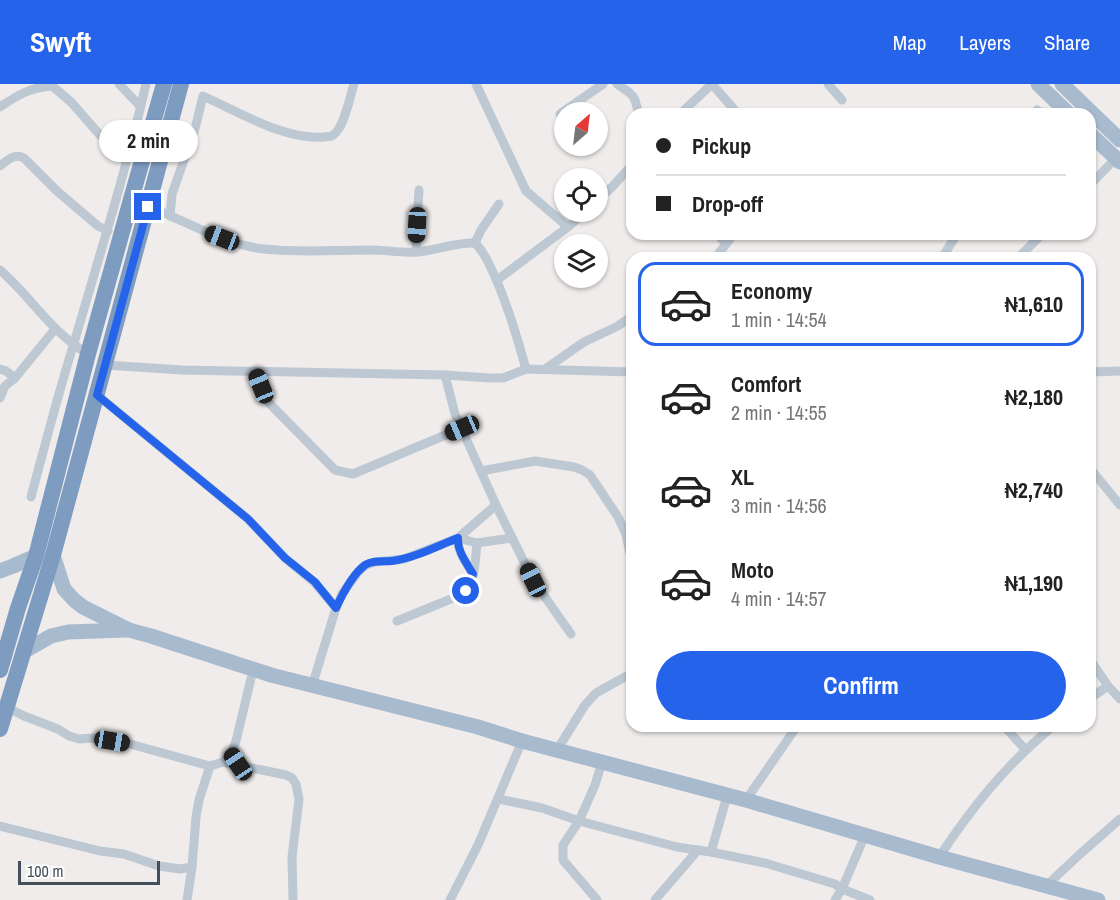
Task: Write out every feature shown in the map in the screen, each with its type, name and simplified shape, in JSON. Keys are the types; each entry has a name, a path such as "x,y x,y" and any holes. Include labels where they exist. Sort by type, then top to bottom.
{"highway":[{"path":"0,670 3,637 18,608 36,556 142,133 164,84"},
{"path":"0,729 53,555 182,84"}],"main road":[{"path":"1038,84 1063,108"},
{"path":"1062,84 1087,108"},
{"path":"1096,117 1120,140"},
{"path":"1096,143 1118,160"},
{"path":"53,555 64,589 74,600 83,607 129,630 253,670 458,722 746,800 939,857 1098,900"},
{"path":"0,571 36,556"},
{"path":"23,652 51,636 68,632 129,630"}],"street":[{"path":"119,84 141,106"},
{"path":"31,497 128,156 142,133 141,106 146,84"},
{"path":"170,216 172,194 195,129 206,84"},
{"path":"203,96 292,135 313,138 336,134 354,84"},
{"path":"476,84 526,191 568,227"},
{"path":"577,102 603,84"},
{"path":"617,84 634,98 635,108"},
{"path":"686,108 712,84 733,108"},
{"path":"828,84 842,100"},
{"path":"0,107 25,91 51,85 71,102 107,143 128,156"},
{"path":"0,165 15,155 19,156 57,191 108,231"},
{"path":"1096,180 1118,160"},
{"path":"608,190 626,172"},
{"path":"418,252 416,243 419,190"},
{"path":"475,243 499,204"},
{"path":"148,207 240,245 263,249 374,250 403,253 436,250 465,242 475,243 481,248 497,280 514,326 526,369"},
{"path":"497,280 574,222"},
{"path":"722,240 726,244"},
{"path":"720,252 729,240"},
{"path":"1024,252 1036,240"},
{"path":"2,274 73,345 88,354"},
{"path":"545,369 584,342 626,320"},
{"path":"0,398 5,386 15,378 55,328"},
{"path":"105,365 182,370 502,378 526,369 626,372"},
{"path":"0,369 15,378"},
{"path":"256,371 267,401 335,470 353,474 462,428"},
{"path":"1096,372 1120,371"},
{"path":"445,375 455,414 496,506 533,580 571,634"},
{"path":"97,395 248,519 285,558 315,582 336,608"},
{"path":"481,471 535,461 582,470 590,475 618,517 626,534"},
{"path":"1096,476 1120,505"},
{"path":"312,686 336,608 342,594 358,572 366,565 404,559 458,538 496,506"},
{"path":"458,538 477,543 512,538"},
{"path":"458,538 459,550 473,574"},
{"path":"397,621 463,594 469,587 473,574 477,543"},
{"path":"1096,668 1120,699"},
{"path":"223,762 231,754 236,741 253,670"},
{"path":"557,750 585,705 596,693 626,676"},
{"path":"1096,694 1108,686"},
{"path":"6,707 79,739 93,738 130,744 210,766 223,762 238,764 292,778 296,784 299,799 292,856 294,900"},
{"path":"746,800 793,732"},
{"path":"1009,732 1025,749"},
{"path":"939,857 970,811 998,778 1025,749 1046,732"},
{"path":"450,900 499,799 522,741"},
{"path":"231,754 238,764"},
{"path":"597,900 563,860 563,845 579,821 602,762"},
{"path":"187,900 196,817 210,766"},
{"path":"711,852 727,796"},
{"path":"499,799 542,808 579,821 677,848 765,863 836,884 842,890 870,900"},
{"path":"1046,886 1120,819"},
{"path":"0,826 100,851 124,854 159,866 192,867"},
{"path":"835,900 842,890 865,835"},
{"path":"655,900 698,850"}],"route":[{"path":"148,207 97,395 248,519 285,558 315,582 336,608 342,594 366,565 404,559 458,538 459,550 473,574 466,591"}]}
